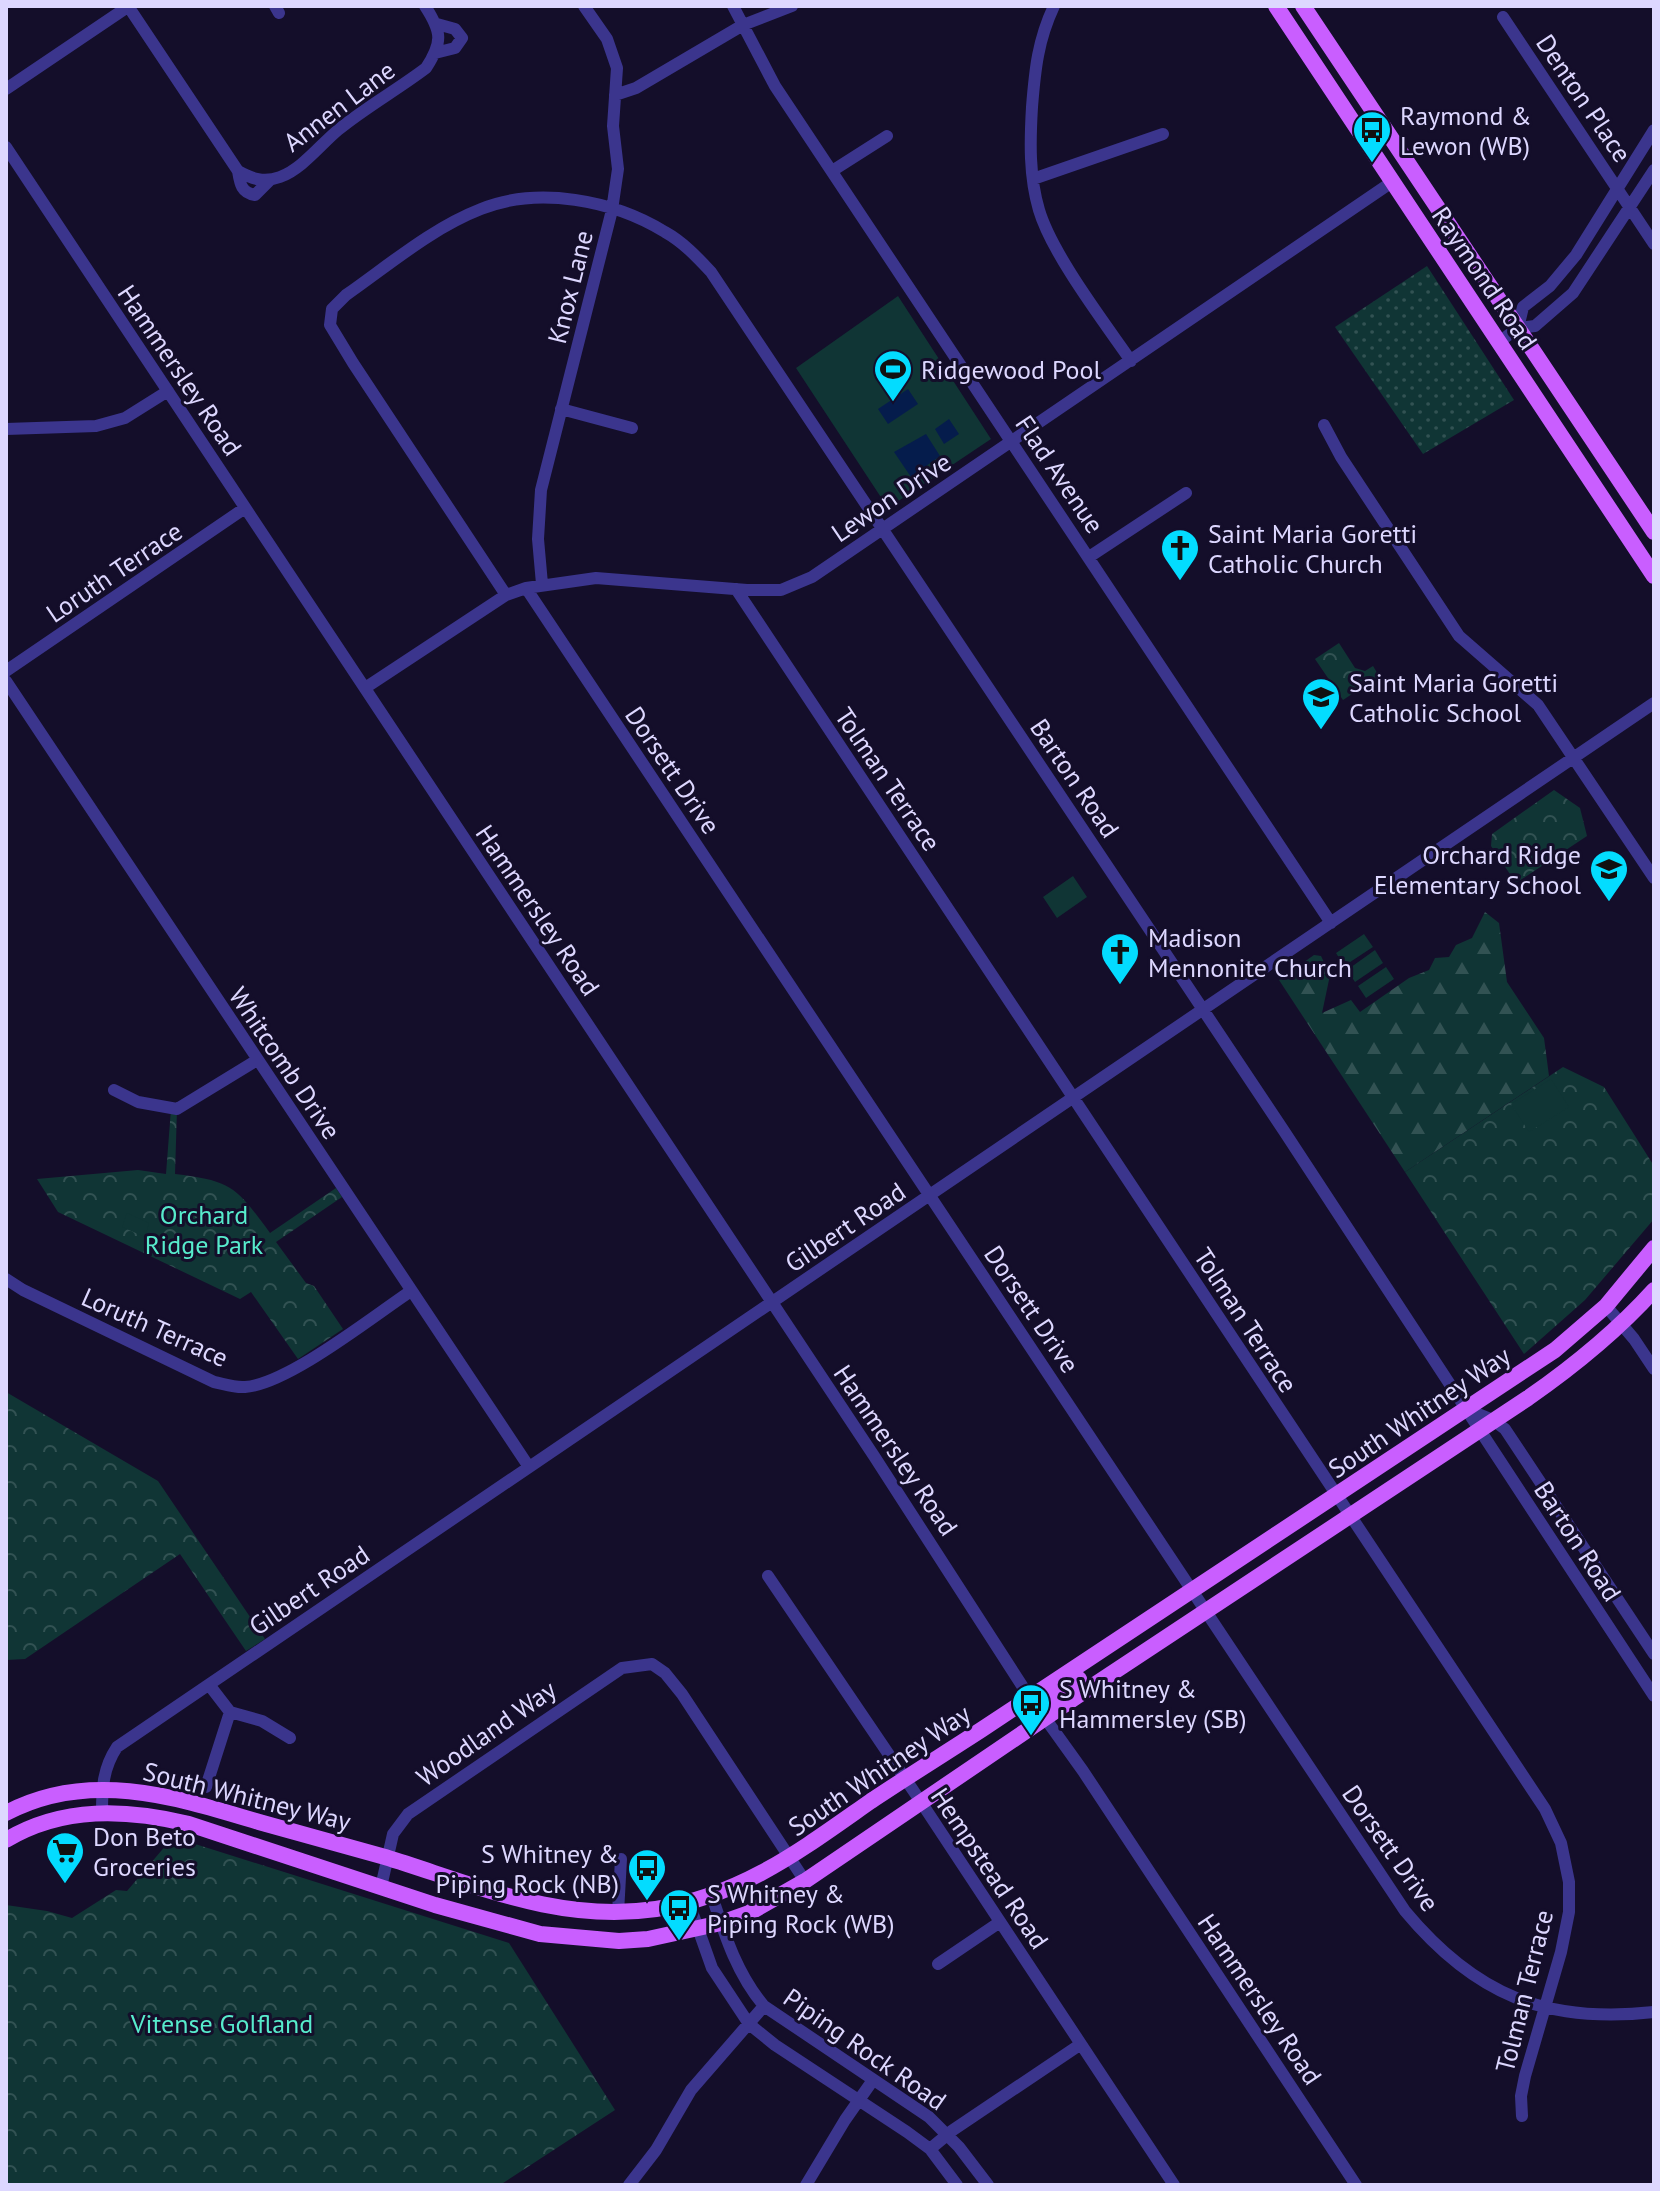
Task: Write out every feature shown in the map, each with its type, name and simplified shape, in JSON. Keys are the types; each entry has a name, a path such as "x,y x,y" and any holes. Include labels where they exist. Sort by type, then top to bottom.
{"main road":[{"name":"Raymond Road","path":"1276,6 1654,576"},
{"name":"Raymond Road","path":"1303,6 1654,532"},
{"name":"South Whitney Way","path":"6,1813 45,1798 102,1788 162,1794 387,1858 473,1887 573,1912 618,1913 689,1903 712,1896 765,1873 790,1858 1555,1350 1606,1306 1654,1248"},
{"name":"South Whitney Way","path":"6,1840 46,1822 75,1815 102,1812 158,1816 540,1934 619,1941 721,1923 749,1913 805,1881 1559,1376 1623,1325 1654,1290"},
{"path":"1045,1718 1054,1697 1120,1649 1145,1624"}],"street":[{"path":"6,89 128,6"},
{"name":"Annen Lane","path":"128,6 242,174 241,185 249,194 259,192 269,181 300,165 337,131 426,68 439,39 437,24"},
{"path":"425,6 437,24 455,29 462,38 455,48 435,53"},
{"name":"Knox Lane","path":"542,584 538,539 541,490 612,210 618,169 613,126 617,68 607,39 584,6"},
{"name":"Flad Avenue","path":"733,6 775,86 1331,923"},
{"path":"615,95 636,88 743,25 792,6"},
{"path":"1053,6 1036,60 1031,129 1033,179 1039,210 1048,231 1131,361"},
{"name":"Denton Place","path":"1503,17 1654,244"},
{"path":"1518,328 1523,307 1562,274 1654,130"},
{"path":"1033,179 1163,134"},
{"path":"832,171 887,136"},
{"name":"Hammersley Road","path":"6,147 1030,1698"},
{"path":"1499,342 1518,328 1535,326 1573,293 1654,170"},
{"name":"Lewon Drive","path":"365,688 506,595 542,584 596,578 781,590 812,577 1392,182"},
{"name":"Barton Road","path":"506,595 353,363 330,325 332,309 346,295 449,224 482,208 514,200 579,200 664,231 690,250 711,272 1203,1010 1654,1696"},
{"path":"6,429 96,426 125,418 168,391"},
{"path":"561,409 632,428"},
{"path":"1324,425 1371,503 1459,636 1538,705 1654,878"},
{"path":"1089,557 1186,493"},
{"name":"Loruth Terrace","path":"6,671 245,508"},
{"name":"Dorsett Drive","path":"526,588 1405,1911 1428,1939 1457,1965 1482,1982 1514,1997 1545,2007 1591,2015 1654,2012"},
{"name":"Tolman Terrace","path":"736,589 1545,1809 1561,1843 1569,1882 1569,1912 1561,1952 1525,2076 1521,2096 1522,2116"},
{"name":"Whitcomb Drive","path":"6,681 529,1467"},
{"name":"Gilbert Road","path":"102,1812 102,1788 108,1761 117,1747 1654,703"},
{"path":"114,1090 138,1102 177,1109 257,1060"},
{"name":"Loruth Terrace","path":"6,1279 214,1382 243,1387 270,1382 292,1371 411,1291"},
{"path":"1606,1306 1654,1369"},
{"name":"Barton Road","path":"1466,1409 1493,1420 1505,1429 1654,1654"},
{"name":"Hempstead Road","path":"768,1576 1174,2185"},
{"name":"Woodland Way","path":"381,1887 393,1834 408,1814 622,1668 652,1664 682,1694 790,1858"},
{"path":"210,1686 230,1712 262,1721 290,1738"},
{"path":"206,1787 230,1712"},
{"name":"Hammersley Road","path":"1045,1718 1356,2185"},
{"path":"790,1858 805,1881"},
{"path":"618,1913 621,1859"},
{"name":"Piping Rock Road","path":"712,1896 736,1964 749,1988 764,2006 929,2117 988,2185"},
{"name":"Piping Rock Road","path":"689,1903 712,1968 749,2024 775,2045 860,2099 930,2149 957,2185"},
{"path":"938,1964 1000,1922"},
{"path":"629,2185 656,2150 691,2090 764,2006"},
{"path":"930,2149 1081,2044"},
{"path":"806,2185 873,2080"}],"green space":[{"path":"1427,266 1514,400 1423,454 1335,327"},
{"name":"Ridgewood Pool","path":"898,296 991,439 888,508 796,368"},
{"path":"1339,643 1355,668 1365,671 1373,666 1379,676 1343,700 1315,659"},
{"path":"1554,790 1580,808 1587,836 1516,883 1491,846 1492,834"},
{"path":"1073,876 1087,897 1057,918 1043,897"},
{"path":"1485,912 1499,923 1507,982 1544,1038 1549,1076 1405,1172 1279,980 1314,955 1321,956 1330,975 1322,1013 1351,1000 1360,1012 1409,978 1429,970 1435,958 1449,957 1456,945 1472,938"},
{"path":"1364,934 1373,947 1344,966 1336,953"},
{"path":"1375,950 1383,963 1355,982 1347,970"},
{"path":"1386,967 1394,979 1366,998 1358,986"},
{"path":"1563,1067 1604,1087 1654,1166 1654,1219 1585,1300 1524,1354 1405,1172"},
{"path":"1551,1079 1569,1107 1529,1132 1511,1104"},
{"name":"Orchard Ridge Park","path":"171,1109 177,1109 175,1174 210,1180 232,1189 249,1205 270,1233 336,1188 342,1197 276,1242 306,1283 314,1286 343,1329 298,1359 251,1292 240,1299 58,1212 37,1179 138,1170 166,1174"},
{"path":"127,1213 149,1223 145,1237 122,1227"},
{"path":"6,1392 158,1481 265,1639 246,1651 180,1554 25,1659 6,1660"},
{"name":"Vitense Golfland","path":"173,1837 509,1943 615,2110 500,2185 6,2185 6,1905 72,1918 116,1890 127,1891"}],"water":[{"path":"908,389 918,404 888,424 878,409"},
{"path":"949,419 959,434 944,444 935,429"},
{"path":"926,434 940,456 911,477 894,452"}],"place":[{"name":"Raymond & Lewon (WB)","path":"1372,164"},
{"name":"Ridgewood Pool","path":"893,403"},
{"name":"Saint Maria Goretti Catholic Church","path":"1180,582"},
{"name":"Saint Maria Goretti Catholic School","path":"1321,731"},
{"name":"Orchard Ridge Elementary School","path":"1609,903"},
{"name":"Madison Mennonite Church","path":"1120,986"},
{"name":"S Whitney & Hammersley (SB)","path":"1031,1737"},
{"name":"Don Beto Groceries","path":"65,1885"},
{"name":"S Whitney & Piping Rock (NB)","path":"647,1902"},
{"name":"S Whitney & Piping Rock (WB)","path":"679,1942"}]}
